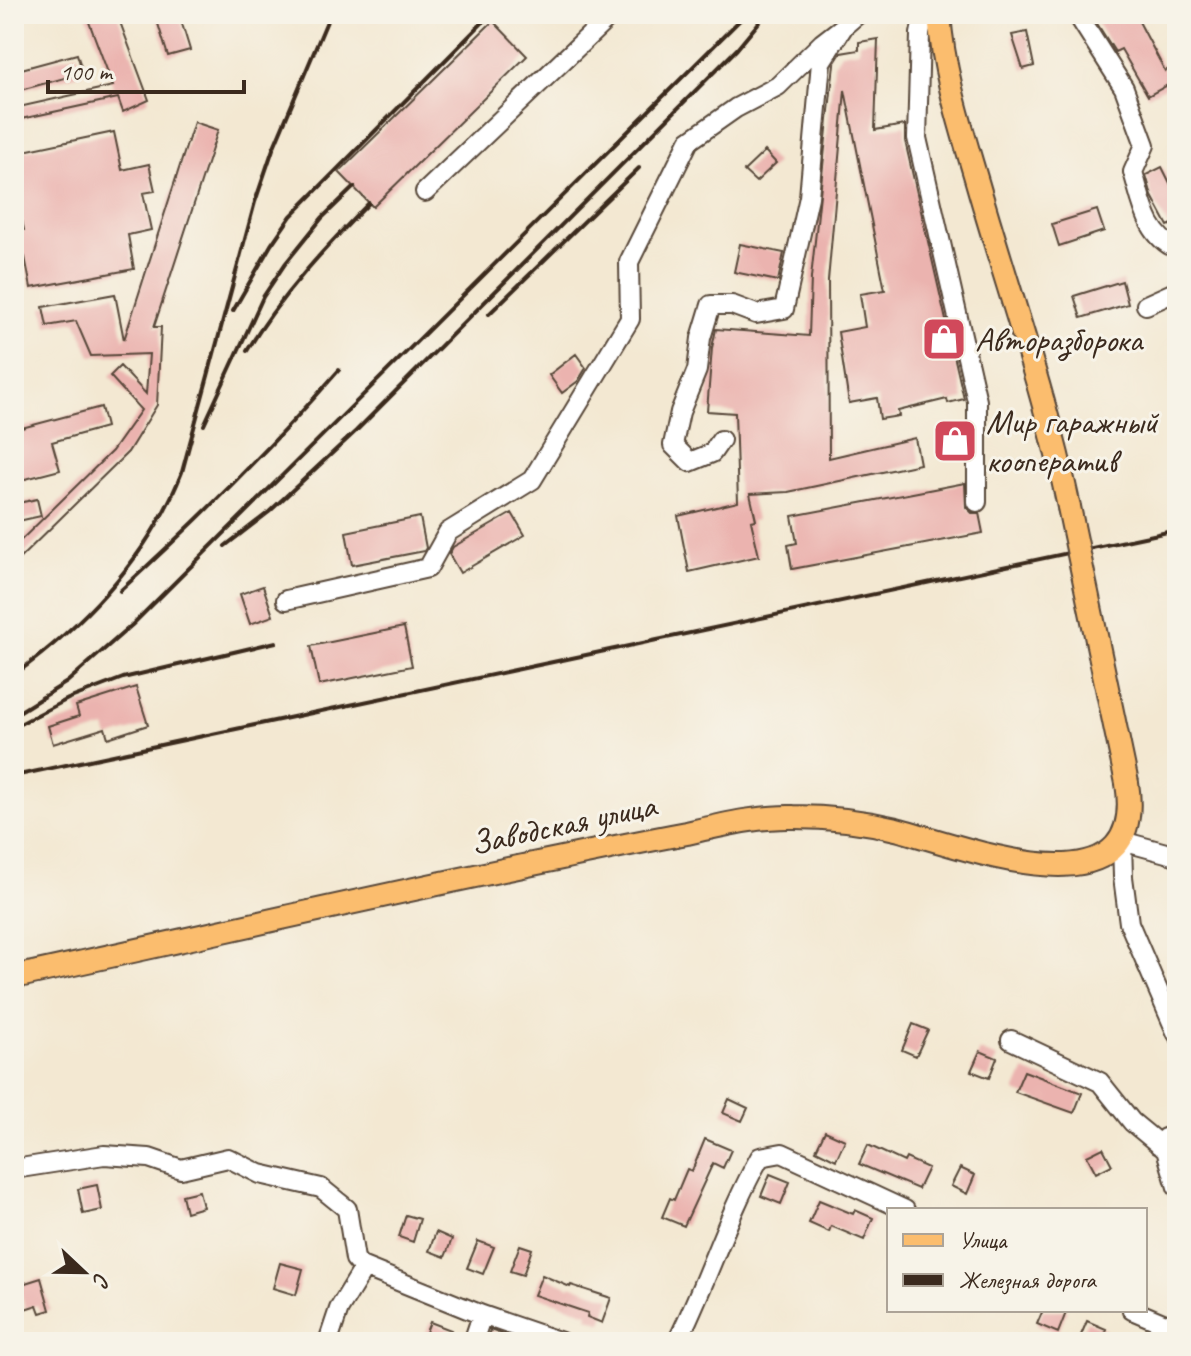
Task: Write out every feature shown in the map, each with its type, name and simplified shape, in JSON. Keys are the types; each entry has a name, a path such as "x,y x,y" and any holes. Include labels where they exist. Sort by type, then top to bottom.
{"main road":[{"path":"939,14 941,37 961,126 1030,351 1069,507 1127,783 1130,802 1122,841"},
{"name":"Заводская улица","path":"14,977 517,867 754,819 824,817 892,828 1027,864 1067,866 1099,857 1122,841"}],"street":[{"path":"425,192 612,14"},
{"path":"924,14 920,34 917,138 977,401 977,502"},
{"path":"1077,14 1124,88 1145,145 1133,172 1149,223 1166,244 1177,249"},
{"path":"721,440 712,453 690,462 673,445 680,412 697,370 701,338 711,305 732,305 756,314 784,309 809,197 821,62 851,20"},
{"path":"286,600 428,568 448,532 532,480 630,319 629,262 689,141 736,108 778,86 851,20"},
{"path":"1146,305 1177,291"},
{"path":"1177,856 1122,841 1129,923 1177,1034"},
{"path":"1011,1040 1100,1082 1132,1122 1166,1150 1177,1187"},
{"path":"1159,1145 1165,1138 1177,1134"},
{"path":"677,1342 700,1296 744,1185 760,1157 782,1153 901,1208"},
{"path":"14,1169 104,1155 149,1158 181,1169 228,1158 260,1174 321,1188 347,1209 355,1259 361,1266 482,1315 561,1342"},
{"path":"328,1342 339,1309 361,1273 361,1266"},
{"path":"1137,1312 1177,1329"},
{"path":"473,1342 482,1315"}],"building":[{"path":"86,14 117,14 149,100 123,112 118,98 21,119 19,107 113,86"},
{"path":"155,14 179,14 190,50 168,56"},
{"path":"1091,14 1135,14 1165,71 1177,64 1177,80 1148,96 1121,49 1115,52"},
{"path":"493,21 527,56 373,207 339,172"},
{"path":"1027,32 1034,66 1023,69 1012,35"},
{"path":"878,39 875,130 905,125 905,141 964,399 948,403 947,399 898,411 899,416 880,419 877,398 849,403 838,332 865,327 860,294 885,290 845,90 828,281 829,458 915,438 920,464 788,492 750,494 756,520 751,521 759,556 689,572 678,516 738,502 735,413 707,411 716,329 809,336 811,278 834,64 841,53 859,50 859,42"},
{"path":"77,54 83,73 17,91 14,71"},
{"path":"194,122 218,130 154,327 161,327 157,405 128,452 14,564 14,547 112,451 141,410 110,376 120,366 146,394 149,354 91,356 76,321 47,326 43,307 115,294 124,340"},
{"path":"114,132 122,170 149,164 155,191 143,193 151,230 128,235 134,269 31,288 25,257 19,258 14,236 14,232 24,230 14,182 14,153"},
{"path":"765,151 776,163 756,182 744,171"},
{"path":"1162,167 1177,197 1177,222 1168,226 1152,196 1146,175"},
{"path":"1097,210 1104,231 1059,246 1052,224"},
{"path":"740,244 784,253 778,281 734,272"},
{"path":"1122,281 1128,304 1081,318 1074,296"},
{"path":"576,354 586,368 578,381 562,393 549,375"},
{"path":"101,407 106,427 52,442 60,470 14,482 14,430"},
{"path":"965,428 965,450 944,454 940,432"},
{"path":"965,483 966,507 972,513 979,513 983,533 792,569 788,545 797,543 792,516"},
{"path":"37,499 41,516 14,522 14,504"},
{"path":"512,513 525,535 460,573 449,554 453,547"},
{"path":"420,517 424,551 352,565 346,532"},
{"path":"263,586 273,616 250,624 240,594"},
{"path":"404,627 412,666 319,685 311,646"},
{"path":"136,687 148,725 108,738 105,728 53,744 48,726 79,716 76,706"},
{"path":"913,1024 928,1030 916,1056 902,1050"},
{"path":"980,1051 997,1058 989,1078 971,1071"},
{"path":"1024,1071 1082,1093 1074,1113 1015,1092"},
{"path":"729,1099 748,1108 742,1121 723,1113"},
{"path":"825,1131 845,1140 836,1160 816,1150"},
{"path":"705,1139 731,1150 723,1168 713,1163 684,1226 662,1217 670,1198 674,1200 687,1169 692,1171"},
{"path":"868,1145 904,1162 906,1158 928,1168 918,1189 859,1164"},
{"path":"1103,1148 1112,1165 1096,1173 1087,1156"},
{"path":"960,1168 975,1175 967,1194 951,1186"},
{"path":"770,1174 790,1182 781,1204 761,1196"},
{"path":"97,1185 102,1210 83,1214 78,1189"},
{"path":"199,1191 203,1207 186,1212 182,1195"},
{"path":"819,1200 853,1214 855,1210 873,1218 864,1240 831,1226 829,1232 809,1223"},
{"path":"406,1215 420,1219 413,1242 399,1237"},
{"path":"436,1232 452,1239 445,1257 429,1251"},
{"path":"478,1241 494,1247 483,1274 467,1268"},
{"path":"520,1245 532,1249 523,1275 510,1271"},
{"path":"280,1263 303,1269 296,1295 273,1288"},
{"path":"542,1275 570,1287 611,1298 602,1323 587,1317 588,1313 534,1295"},
{"path":"41,1278 50,1310 40,1313 37,1305 25,1309 19,1285"},
{"path":"1042,1312 1066,1312 1058,1333 1037,1324"},
{"path":"1087,1321 1106,1329 1101,1342 1078,1342"},
{"path":"430,1322 451,1330 446,1342 422,1342"},
{"path":"490,1330 515,1339 522,1342 486,1342"}],"railway":[{"path":"14,675 66,633 113,586 134,560 168,503 182,472 255,202 273,149 330,14"},
{"path":"233,311 291,216 491,14"},
{"path":"14,715 67,682 132,625 746,14"},
{"path":"225,546 269,512 356,431 737,49 766,14"},
{"path":"489,314 639,168"},
{"path":"204,425 263,297 322,218 354,187"},
{"path":"247,351 289,292 369,203"},
{"path":"120,591 233,484 339,370"},
{"path":"14,776 1177,530"},
{"path":"14,727 68,699 123,678 276,642"}],"place":[{"name":"Авторазборока","path":"944,339"},
{"name":"Мир гаражный кооператив","path":"955,441"}]}
